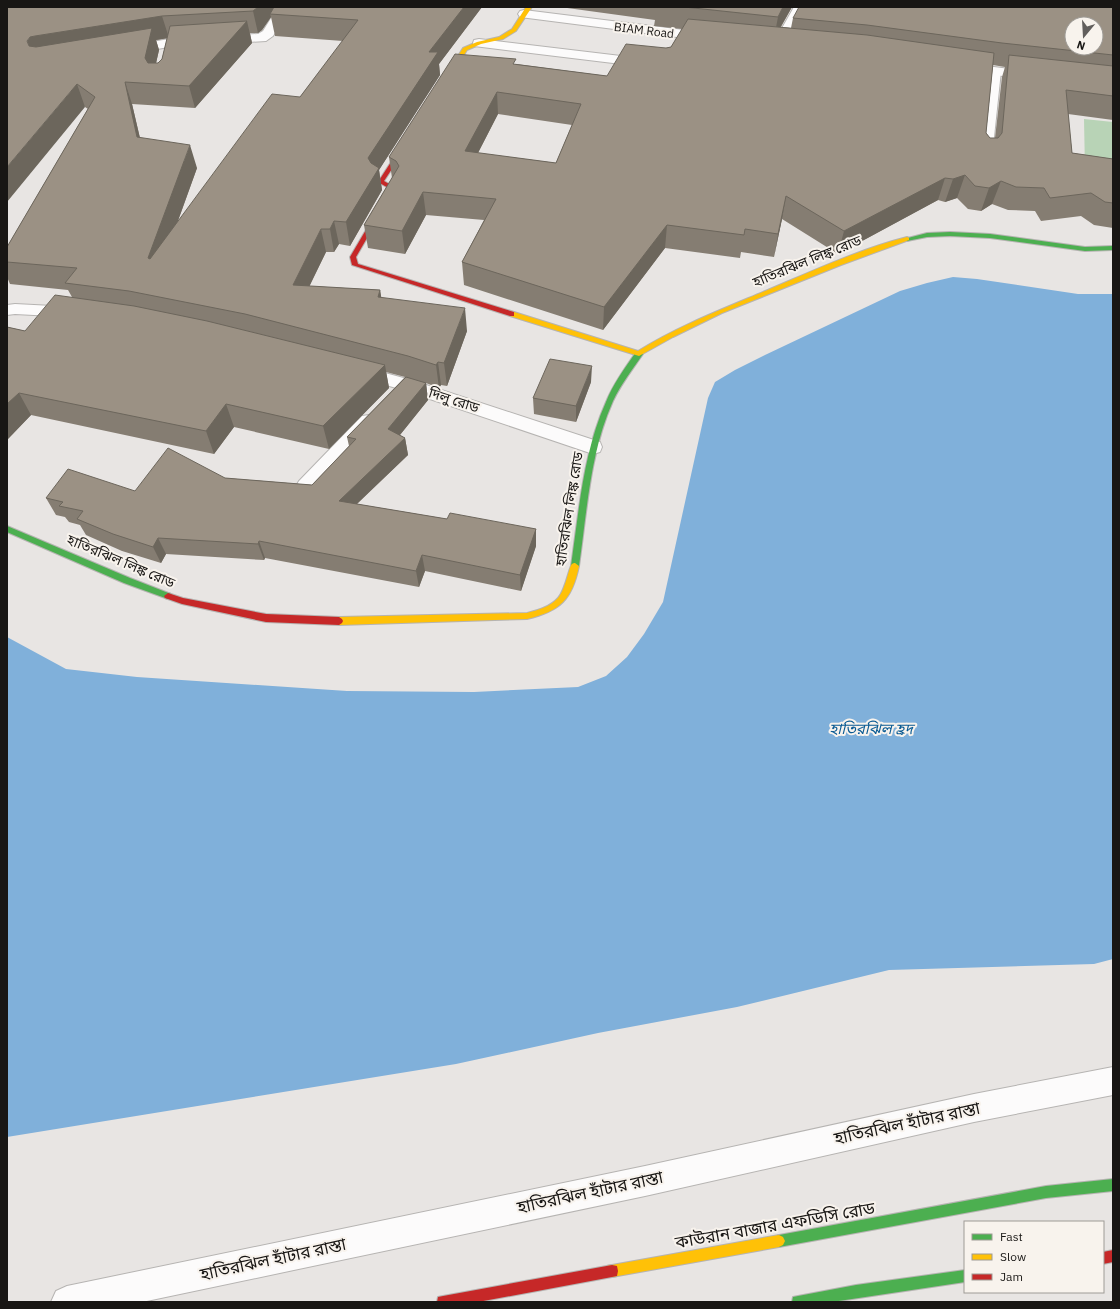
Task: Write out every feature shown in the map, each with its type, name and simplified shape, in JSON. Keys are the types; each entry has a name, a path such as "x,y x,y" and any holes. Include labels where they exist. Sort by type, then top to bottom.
{"street":[{"path":"115,52 169,43 261,38 268,33 284,7"},
{"path":"779,44 800,7"},
{"path":"440,89 465,50 479,43 501,38 514,30 526,11"},
{"name":"BIAM Road","path":"526,11 681,35 719,38"},
{"path":"674,47 681,35"},
{"path":"166,58 169,43"},
{"path":"479,43 656,64"},
{"path":"764,43 794,46"},
{"path":"948,64 1044,77"},
{"path":"410,136 381,182 393,188 353,257 355,265 639,354"},
{"name":"হাতিরঝিল লিঙ্ক রোড","path":"7,529 52,547 134,584 182,601 266,618 346,621 527,616 545,613 555,607 567,595 573,579 593,447 615,387 627,368 639,354 654,344 722,311 868,251 907,239 927,235 950,234 990,236 1084,249 1113,248"},
{"path":"7,310 22,309 88,314"},
{"name":"দিলু রোড","path":"343,368 405,384 593,447"},
{"path":"306,486 405,384"},
{"name":"হাতিরঝিল হাঁটার রাস্তা","path":"67,1302 645,1181 974,1108 1113,1081"},
{"name":"কাউরান বাজার এফডিসি রোড","path":"443,1302 1046,1192 1113,1185"},
{"path":"798,1302 856,1291 964,1276"}],"lane":[{"path":"986,156 994,71"}],"green space":[{"path":"1084,119 1113,122 1113,175 1085,171"}],"water":[{"name":"হাতিরঝিল হ্রদ","path":"953,277 977,279 1078,294 1113,294 1113,959 1094,964 889,970 737,1007 598,1033 456,1064 7,1137 7,637 66,669 137,677 347,691 474,692 578,687 606,676 627,657 644,634 663,602 708,398 715,382 765,355 900,291"}],"building":[{"path":"7,7 258,7 253,11 162,16 35,36 30,37 27,41 29,46 36,47 152,28 145,58 148,63 158,63 162,59 170,26 247,21 189,86 125,82 137,137 190,145 148,258 150,259 272,94 300,97 358,20 270,14 274,7 464,7 429,52 438,52 368,158 371,163 379,168 346,222 334,221 330,229 321,229 293,285 380,290 378,297 465,308 444,363 438,362 436,365 408,356 245,314 129,291 65,283 77,268 7,262 7,247 95,97 77,84 7,167"},
{"path":"684,7 783,7 778,17"},
{"path":"799,7 1113,7 1113,55 1104,54 1104,16 1064,16 1064,50 867,25 793,18"},
{"path":"688,19 867,35 994,53 986,133 990,138 998,138 1002,133 1009,55 1113,66 1113,96 1066,90 1072,153 1113,159 1113,203 1105,202 1091,193 1050,198 1044,188 1016,187 1001,181 989,188 975,186 965,175 953,179 945,178 844,231 786,196 778,234 745,229 744,235 667,225 604,307 462,262 496,199 423,192 402,231 364,225 399,166 396,161 389,157 455,54 516,59 513,64 607,76 626,44 666,48 671,47","holes":["497,92 581,104 556,163 465,151"]},
{"path":"55,295 134,306 207,321 385,365 323,426 226,404 206,431 19,393 7,404 7,327 25,331"},
{"path":"550,359 592,366 576,406 533,398"},
{"path":"406,377 426,383 388,429 405,438 339,501 447,519 450,513 536,529 520,575 422,555 416,571 259,541 258,544 158,538 153,547 113,534 77,519 83,511 59,506 63,502 46,498 68,469 135,491 168,448 225,478 312,485 356,439 347,437"}],"traffic: fast":[{"path":"907,239 927,235 950,234 990,236 1085,249 1113,248"},
{"path":"575,566 592,454 600,427 609,401 622,377 639,354"},
{"path":"7,529 107,572 168,596"},
{"path":"779,1241 1046,1192 1113,1185"},
{"path":"798,1302 856,1291 964,1276"}],"traffic: slow":[{"path":"446,80 465,49 479,43 501,38 514,30 529,7"},
{"path":"639,354 670,335 720,312 838,263 907,239"},
{"path":"512,314 639,354"},
{"path":"339,621 527,616 547,610 561,601 570,586 575,566"},
{"path":"612,1271 779,1241"}],"traffic: jam":[{"path":"406,143 381,182 393,188 353,257 355,265 512,314"},
{"path":"168,596 182,601 266,618 339,621"},
{"path":"1104,1258 1113,1256"},
{"path":"443,1302 612,1271"}]}
